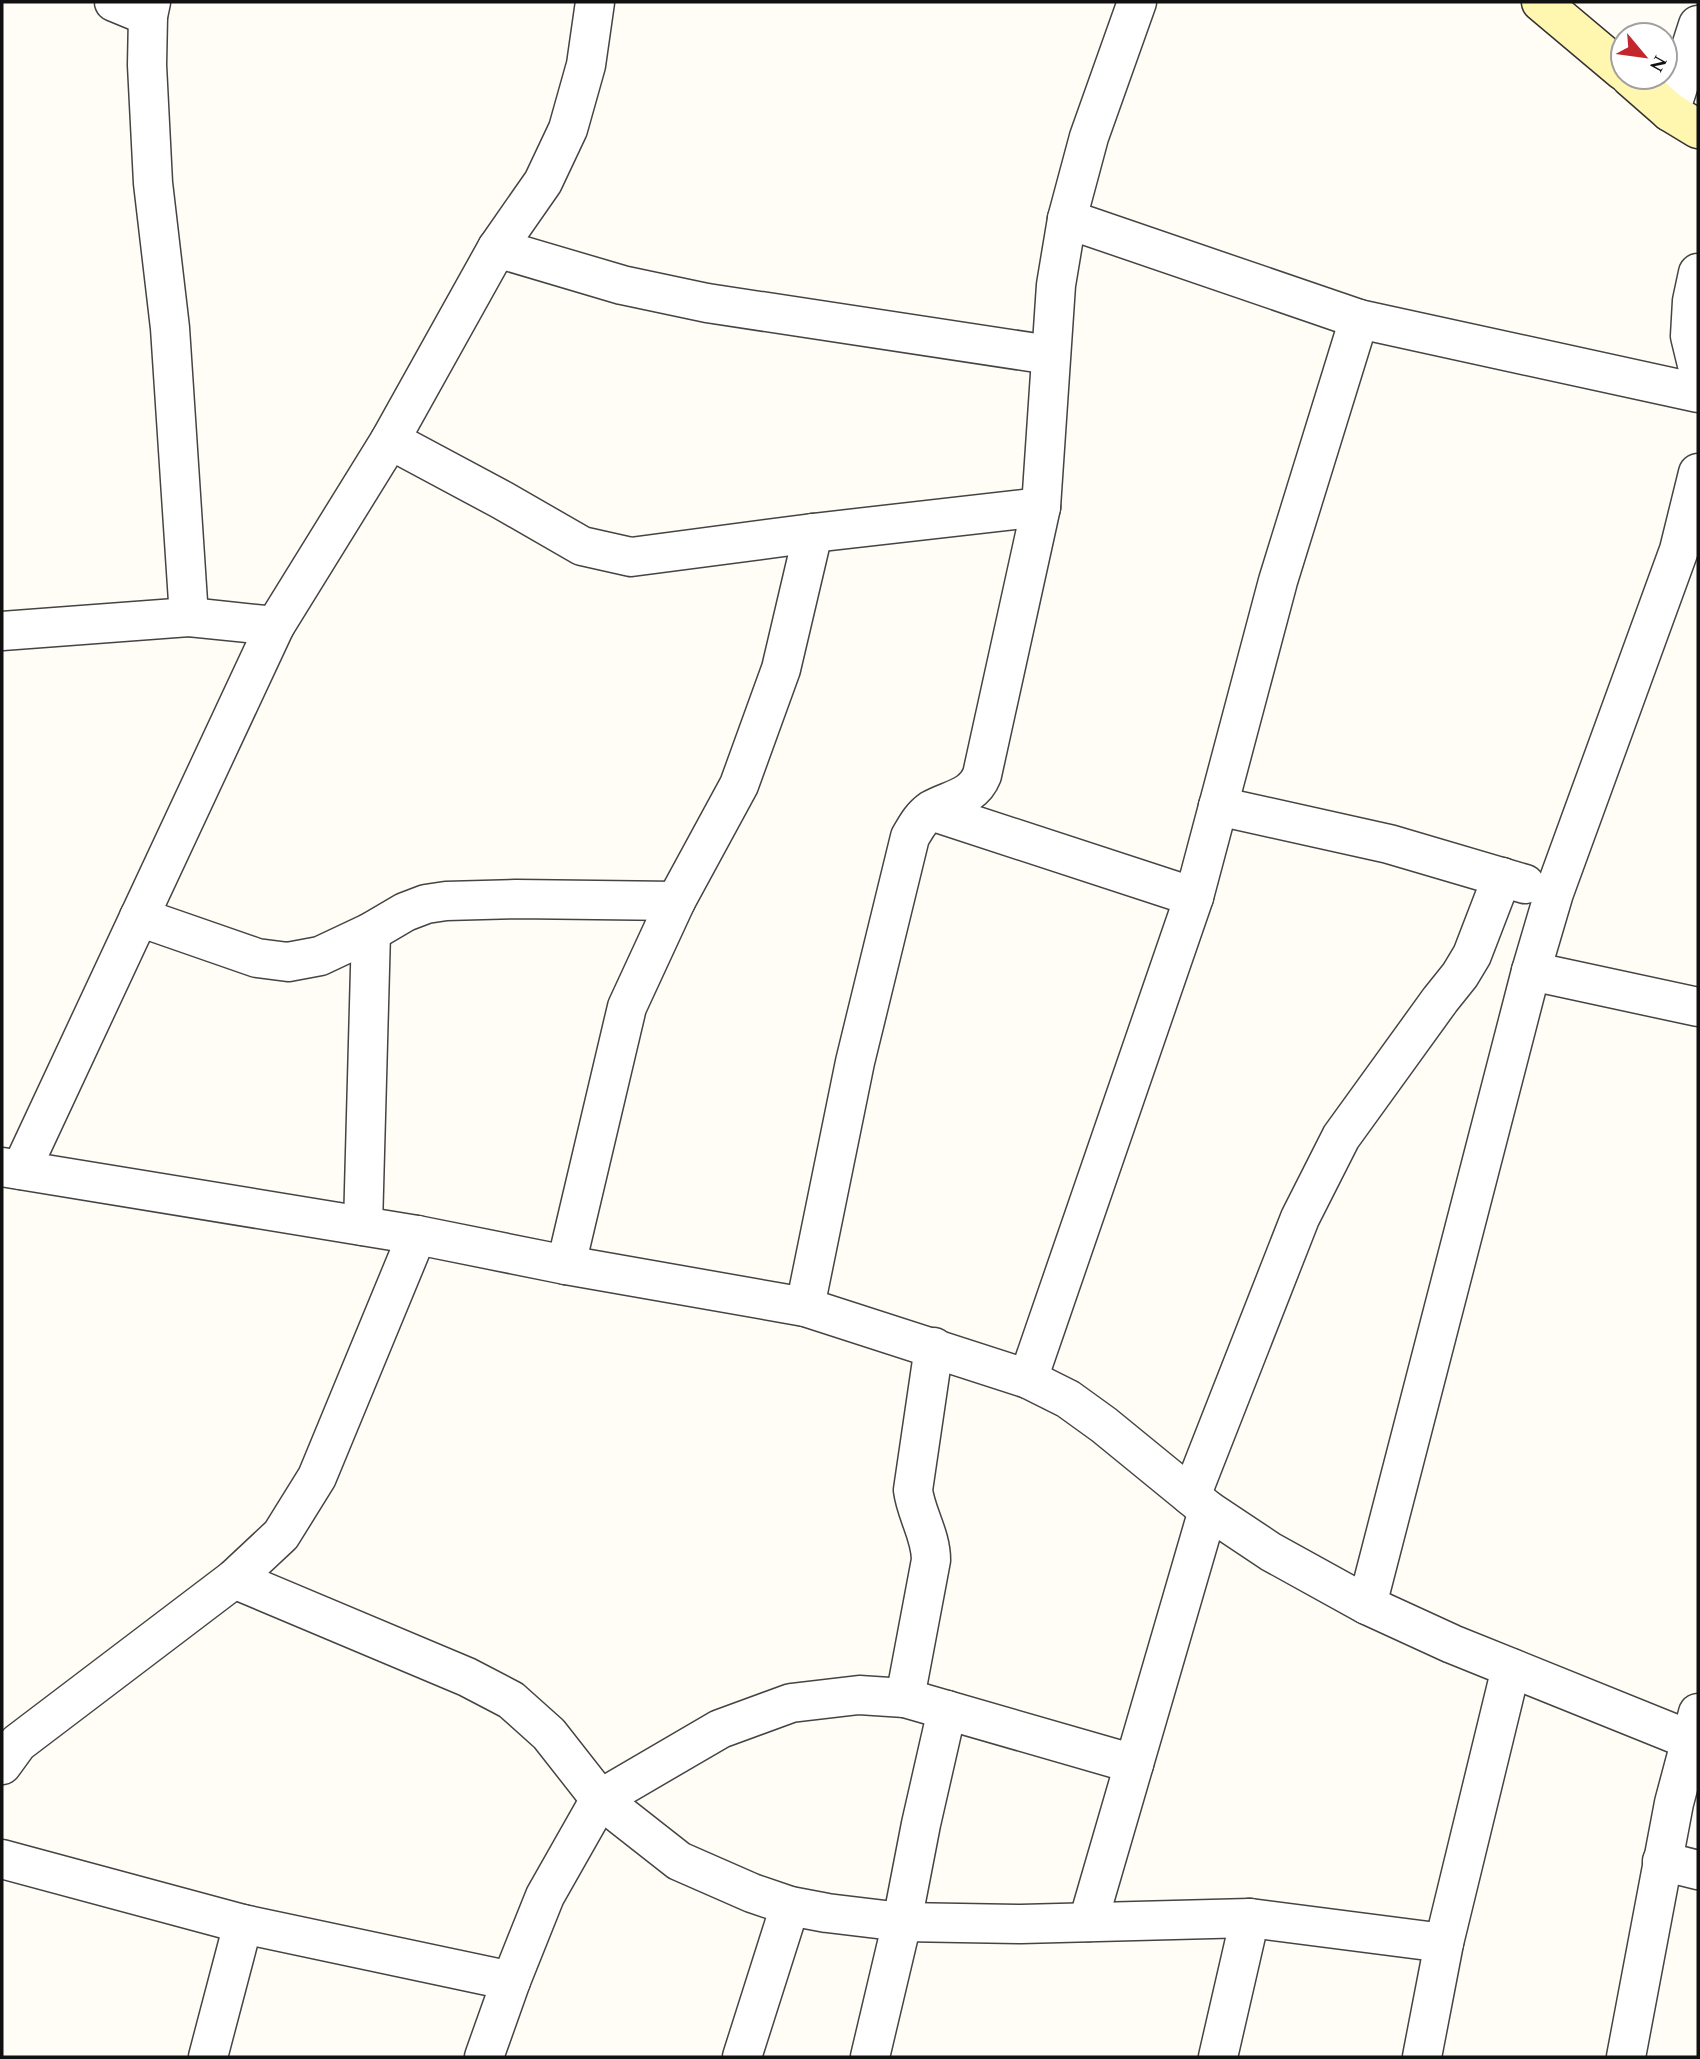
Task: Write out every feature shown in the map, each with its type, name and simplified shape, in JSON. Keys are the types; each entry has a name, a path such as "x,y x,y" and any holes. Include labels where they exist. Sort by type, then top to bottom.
{"street":[{"path":"595,2 586,65 568,129 544,181 497,248 390,440 275,626 139,917 12,1169 417,1235 566,1265 805,1307 1028,1379 1068,1399 1199,1503 1271,1552 1367,1605 1511,1668 1694,1727 1680,1865 1626,2057"},
{"path":"805,1307 855,1062 911,837 920,821 931,811 970,793 978,785 982,775 1041,508 1056,285 1067,219 1089,137 1137,2"},
{"path":"1541,2 1609,59"},
{"path":"138,7 147,65 153,183 170,328 189,617"},
{"path":"1684,120 1698,25"},
{"path":"1648,91 1684,120"},
{"path":"1067,219 1359,320 1698,393"},
{"path":"497,248 622,285 707,303 1050,355"},
{"path":"1698,273 1692,301 1690,336 1698,369"},
{"path":"1028,1379 1194,897 1278,581 1359,320"},
{"path":"390,440 502,500 582,547 631,557 813,533 1041,508"},
{"path":"1367,1605 1531,971 1554,893 1679,550 1698,473"},
{"path":"566,1265 627,1007 676,901 738,785 781,669 813,533"},
{"path":"2,631 189,617 275,626"},
{"path":"1218,806 1389,844 1554,893"},
{"path":"931,811 1194,897"},
{"path":"1088,1922 1135,1764 1199,1503 1300,1218 1341,1137 1472,955 1502,877"},
{"path":"139,917 257,958 288,962 320,956 426,904 516,899 676,901"},
{"path":"363,1226 371,932"},
{"path":"1531,971 1698,1007"},
{"path":"2,1765 18,1742 234,1579 281,1535 317,1477 417,1235"},
{"path":"905,1698 931,1560 931,1545 914,1502 913,1490 934,1348"},
{"path":"234,1579 467,1677 511,1700 550,1734 600,1799 679,1861 752,1893 790,1906 902,1922 1021,1924 1250,1918 1444,1943"},
{"path":"1422,2057 1444,1943 1511,1668"},
{"path":"484,2057 545,1896 600,1799 720,1729 791,1703 859,1695 905,1698 1135,1764"},
{"path":"870,2057 947,1710"},
{"path":"2,1859 243,1924 511,1981"},
{"path":"742,2057 790,1906"},
{"path":"1218,2057 1250,1918"},
{"path":"208,2057 243,1924"}]}
